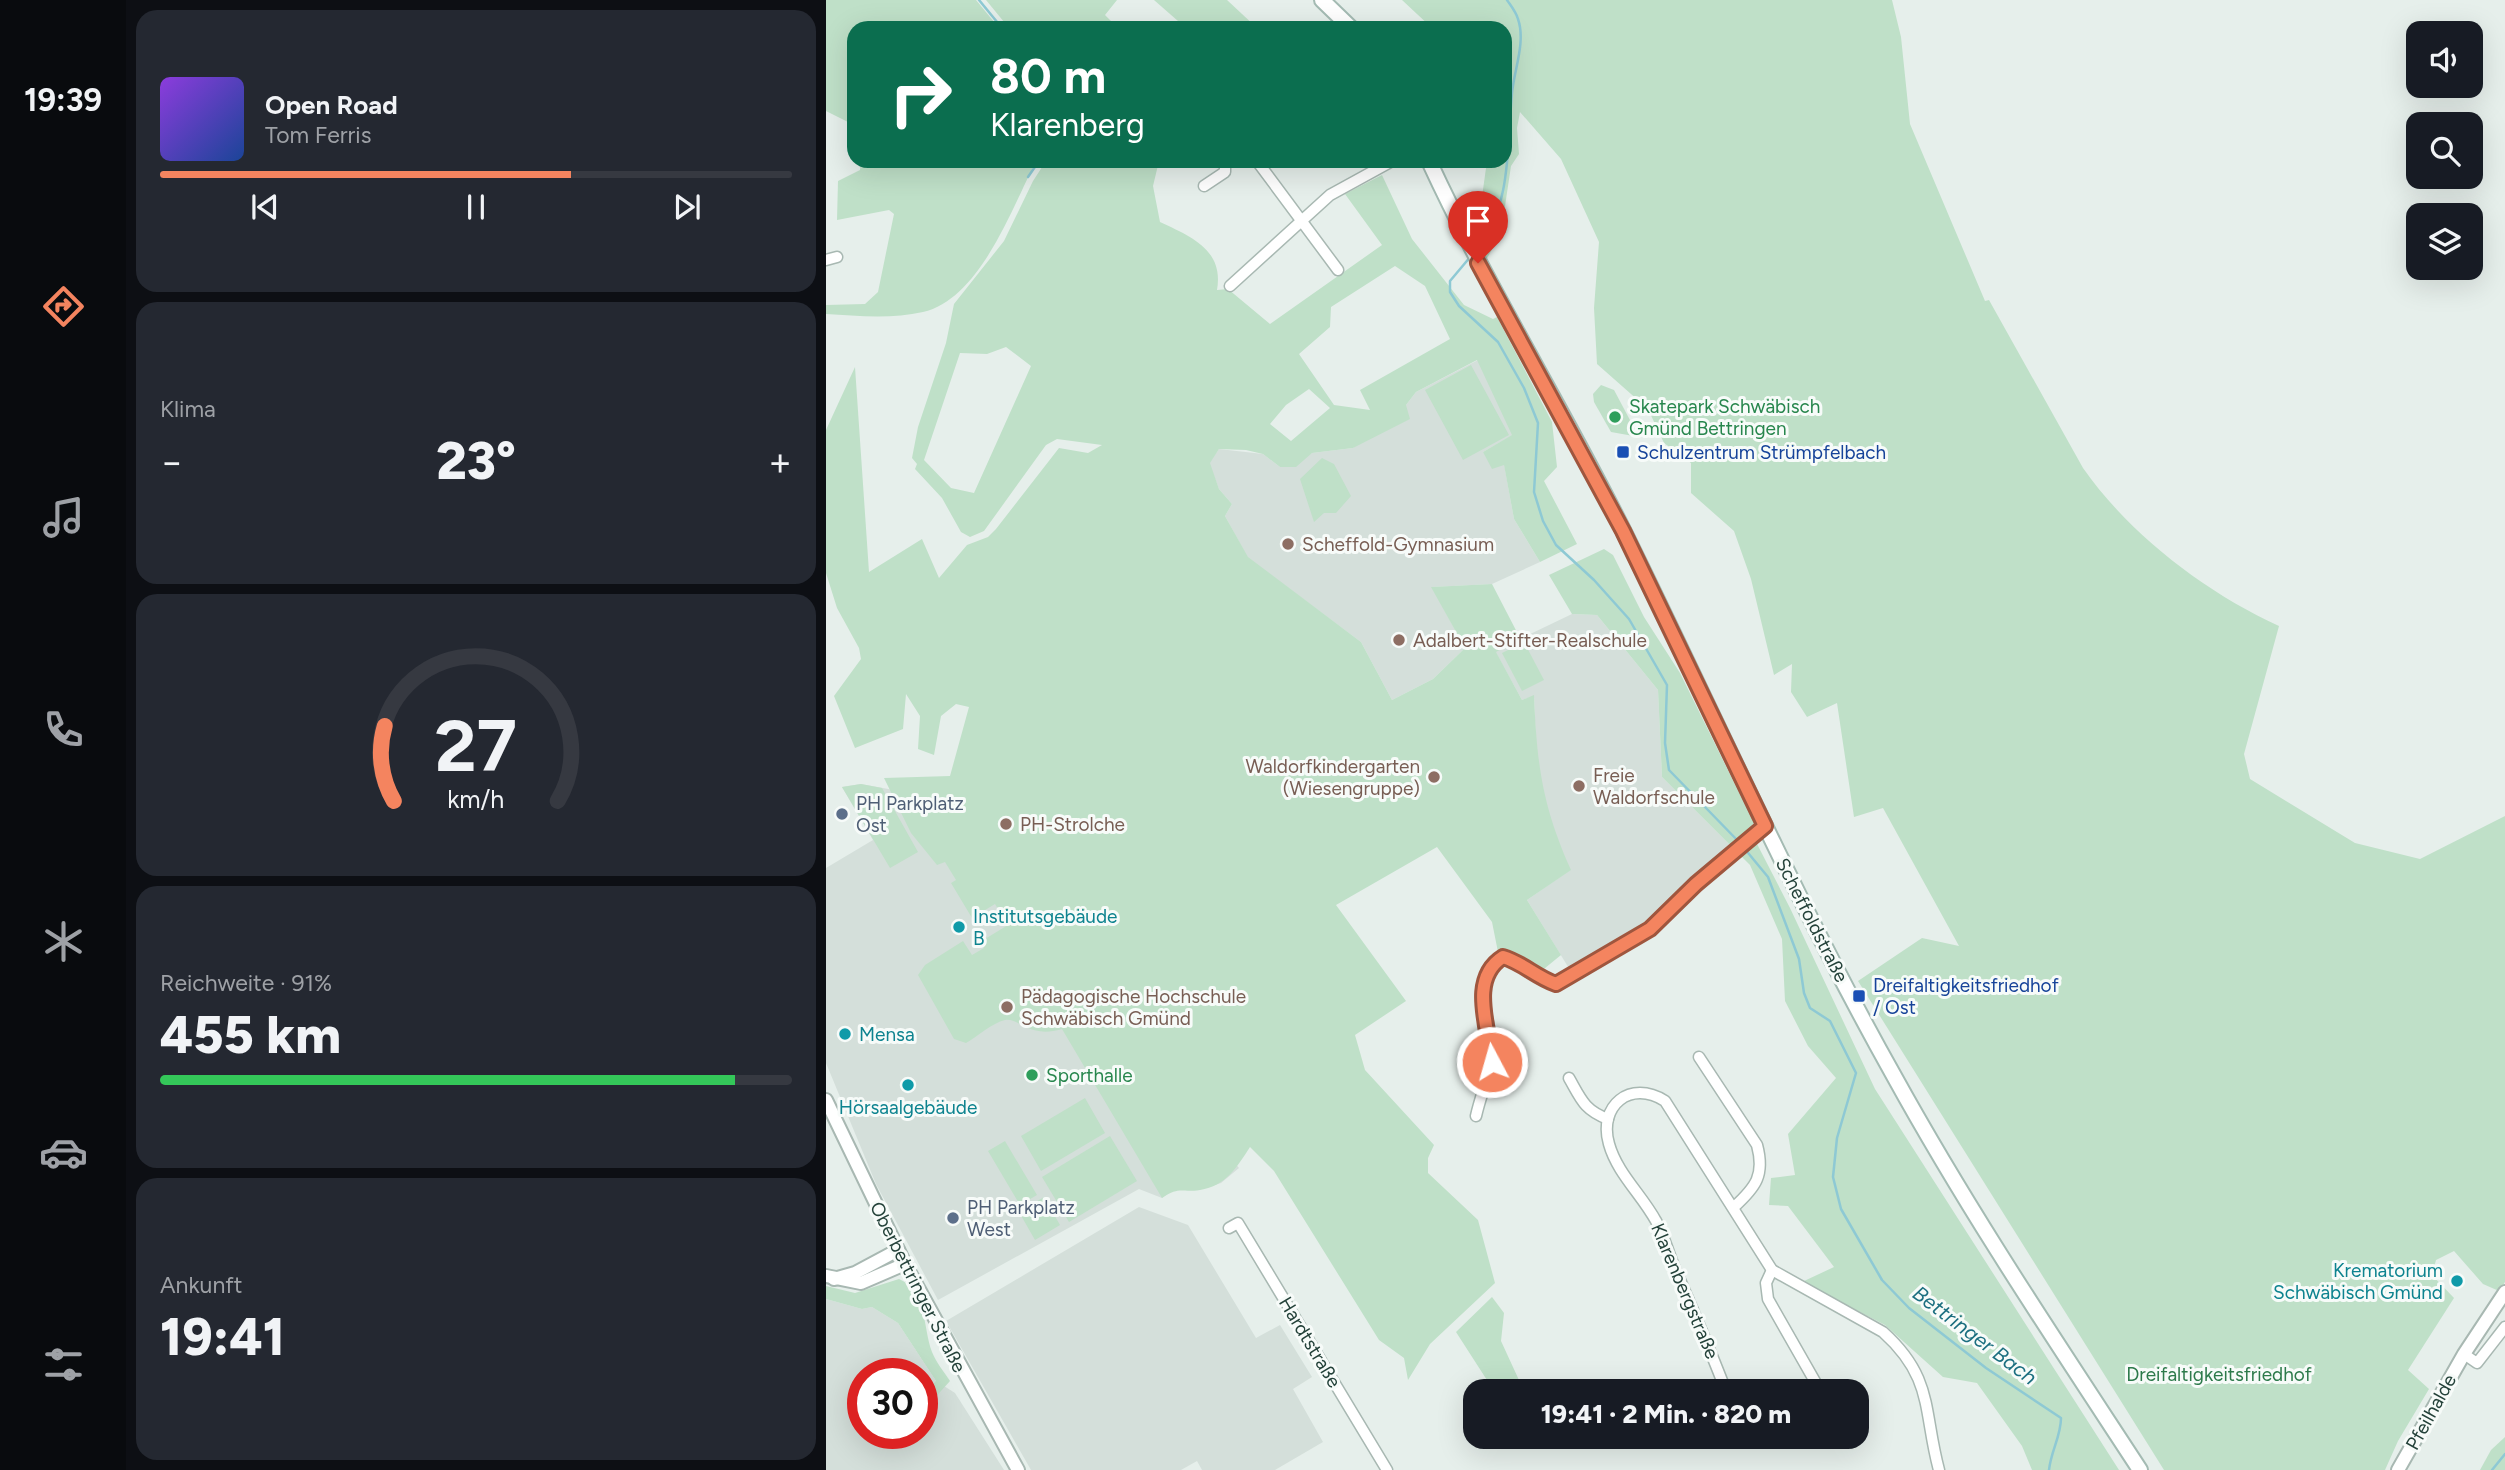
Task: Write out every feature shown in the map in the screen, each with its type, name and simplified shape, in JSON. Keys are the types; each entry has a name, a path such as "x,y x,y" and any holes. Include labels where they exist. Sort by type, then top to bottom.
{"main road":[{"path":"1322,0 1344,21"},
{"name":"Scheffoldstraße","path":"1432,168 1465,239 1623,531 1760,830 1926,1134 1999,1256 2140,1470"}],"street":[{"path":"1204,186 1225,172 1225,168"},
{"path":"1262,168 1338,270"},
{"path":"1230,286 1330,195 1379,168"},
{"path":"826,260 837,257"},
{"path":"1476,1116 1492,1062 1482,1002 1483,987 1491,965 1503,957 1520,962 1542,979 1556,984 1650,929 1760,830"},
{"path":"1699,1057 1757,1145 1761,1160 1761,1175 1753,1190 1734,1207"},
{"path":"1569,1078 1592,1113 1608,1119 1617,1102 1628,1094 1640,1091 1665,1101 1772,1270 1883,1332 1899,1346 1920,1379 1927,1397 1939,1470"},
{"name":"Oberbettringer Straße","path":"826,1100 905,1264 1018,1470"},
{"name":"Klarenbergstraße","path":"1608,1119 1608,1141 1617,1165 1657,1222 1721,1379"},
{"name":"Hardtstraße","path":"1229,1228 1238,1223 1387,1470"},
{"path":"830,1277 855,1273 898,1250"},
{"path":"830,1277 861,1283 905,1264"},
{"path":"1772,1270 1766,1283 1768,1299 1815,1379"},
{"name":"Pfeilhalde","path":"2398,1470 2464,1353 2505,1292"},
{"name":"Pfeilhalde","path":"2464,1353 2477,1363 2505,1327"}],"shaded area":[{"path":"1478,360 1513,435 1483,452 1504,464 1514,519 1540,562 1492,584 1432,587 1465,648 1433,679 1392,700 1361,642 1248,558 1225,516 1232,504 1219,489 1209,463 1219,449 1263,454 1280,467 1312,453 1353,448 1406,405 1416,392"},
{"path":"1572,614 1597,615 1658,690 1662,777 1732,847 1646,928 1570,970 1527,900 1570,870 1553,829 1537,768 1534,696 1522,700 1495,651"},
{"name":"Pädagogische Hochschule Schwäbisch Gmünd","path":"861,784 921,795 1239,1168 1221,1183 1199,1190 1176,1188 1162,1198 1139,1189 938,1300 876,1184 826,1063 826,868 873,840 842,787"},
{"path":"1139,1207 1188,1225 1256,1338 1280,1325 1312,1377 1293,1389 1323,1442 1275,1470 1202,1470 1197,1461 1181,1470 1031,1470 946,1321"},
{"path":"826,1299 862,1309 872,1307 898,1323 921,1358 847,1358 847,1449 938,1449 938,1382 955,1393 1004,1470 826,1470"}],"green space":[{"path":"826,0 976,0 993,21 847,21 847,122 826,111"},
{"path":"986,0 1117,0 1105,15 1111,21 1003,21"},
{"path":"1154,0 1227,0 1250,21 1178,21"},
{"name":"Dreifaltigkeitsfriedhof","path":"1402,0 1892,0 1901,37 1910,124 1985,301 1989,300 2083,468 2123,516 2171,559 2224,596 2279,626 2244,754 2250,779 2355,843 2420,859 2505,816 2505,1282 2499,1291 2483,1284 2454,1251 2436,1260 2432,1275 2454,1298 2408,1370 2429,1389 2398,1441 2385,1470 2164,1470 1858,981 1922,938 1959,946 1883,808 1854,817 1837,703 1807,717 1791,692 1792,664 1774,675 1751,579 1734,531 1691,493 1691,463 1664,443 1648,409 1597,364 1594,308 1599,242 1561,159 1520,112 1517,128 1519,154 1512,164 1512,21 1424,21"},
{"path":"1033,168 992,249 961,290 943,304 923,312 900,316 826,314 826,305 865,304 878,292 894,214 889,210 837,220 838,181 860,170"},
{"path":"1041,168 1157,168 1153,186 1160,222 1194,240 1210,255 1216,265 1217,290 1228,289 1270,324 1382,245 1345,194 1382,175 1412,239 1464,305 1493,319 1497,317 1552,422 1557,467 1544,481 1577,544 1540,562 1514,519 1504,465 1492,469 1483,452 1512,435 1477,360 1416,392 1406,405 1410,419 1353,448 1312,453 1296,467 1280,467 1263,454 1246,450 1219,449 1210,463 1219,489 1232,504 1225,516 1248,557 1361,642 1392,700 1433,679 1465,648 1431,587 1492,584 1520,638 1496,652 1522,700 1534,695 1539,764 1547,805 1571,870 1527,900 1561,955 1539,973 1522,959 1498,952 1492,922 1437,847 1336,905 1406,1001 1355,1035 1365,1070 1434,1145 1428,1158 1428,1173 1478,1220 1495,1283 1430,1344 1408,1380 1404,1358 1379,1340 1274,1171 1250,1147 1224,1180 1209,1188 1177,1191 1162,1198 1062,1029 1033,1030 1005,1020 966,1043 954,1039 918,975 925,965 963,941 972,955 984,948 980,942 1008,925 995,904 972,918 951,883 956,880 945,862 937,865 911,833 884,778 950,776 969,707 956,704 941,716 934,755 918,749 920,716 906,694 903,729 855,748 834,696 861,659 859,648 837,608 826,573 826,430 855,367 869,572 922,539 939,578 967,545 988,537 996,529 1059,448 1088,453 1102,445 1057,439 1046,445 984,531 970,537 961,532 942,498 915,469 917,464 912,458 918,427 946,343 954,304 1004,241","holes":["1395,266 1425,286 1450,339 1360,390 1370,410 1334,405 1299,354 1330,327 1331,307","1006,347 1031,366 974,493 951,488 924,460 960,353 987,354","1309,389 1330,408 1291,441 1270,424 1286,405"]},
{"path":"1486,168 1511,168 1501,233 1485,262 1469,229 1479,218"},
{"path":"1471,365 1509,435 1463,460 1425,390"},
{"name":"Skatepark Schwäbisch Gmünd Bettringen","path":"1601,385 1614,390 1639,437 1611,432 1594,402 1593,394"},
{"path":"1322,458 1334,464 1351,496 1336,513 1324,513 1314,522 1300,479"},
{"path":"1604,549 1613,555 1644,617 1680,673 1754,823 1746,833 1756,842 1790,908 1875,1089 2119,1470 2032,1470 2022,1446 1977,1383 1943,1377 1885,1325 1802,1282 1834,1267 1788,1206 1769,1205 1771,1178 1795,1175 1788,1134 1836,1078 1808,1046 1785,1001 1782,939 1750,865 1662,777 1658,690 1597,615 1572,614 1549,575"},
{"path":"1524,642 1544,680 1522,691 1502,653"},
{"path":"861,784 882,788 918,852 890,868 842,787"},
{"path":"1085,1098 1105,1133 1041,1171 1021,1136"},
{"path":"1110,1136 1137,1181 1069,1222 1042,1177"},
{"path":"1005,1141 1037,1195 1020,1205 988,1151"},
{"path":"1044,1197 1060,1225 1035,1240 1019,1212"},
{"path":"899,1279 908,1285 915,1292 923,1311 935,1358 921,1358 898,1323 872,1307 862,1309 826,1299 826,1286 855,1293"},
{"path":"1492,1297 1504,1313 1501,1341 1518,1379 1486,1379 1456,1332"},
{"path":"938,1363 950,1381 938,1394"},
{"path":"2505,1437 2505,1470 2480,1470 2491,1450"}],"waterway":[{"path":"979,0 996,21"},
{"name":"Bettringer Bach","path":"1507,0 1517,16 1521,37 1512,93"},
{"path":"1028,177 1034,168"},
{"name":"Bettringer Bach","path":"1477,249 1497,214 1507,168"},
{"name":"Bettringer Bach","path":"1471,256 1450,281 1450,292 1459,306 1498,342 1524,388 1538,423 1534,492 1543,521 1556,545 1594,580 1629,619 1667,685 1665,743 1669,770 1740,843"},
{"name":"Bettringer Bach","path":"1744,848 1768,877 1799,959 1804,993 1810,1008 1830,1021 1856,1073 1837,1138 1833,1177 1841,1209 1882,1280 1909,1308 1986,1368 2061,1418 2049,1470"},
{"path":"2492,1470 2505,1454"}],"place":[{"name":"Skatepark Schwäbisch Gmünd Bettringen","path":"1615,417"},
{"name":"Schulzentrum Strümpfelbach","path":"1623,452"},
{"name":"Scheffold-Gymnasium","path":"1288,544"},
{"name":"Adalbert-Stifter-Realschule","path":"1399,640"},
{"name":"Waldorfkindergarten (Wiesengruppe)","path":"1434,777"},
{"name":"Freie Waldorfschule","path":"1579,786"},
{"name":"PH Parkplatz Ost","path":"842,814"},
{"name":"PH-Strolche","path":"1006,824"},
{"name":"Institutsgebäude B","path":"959,927"},
{"name":"Dreifaltigkeitsfriedhof / Ost","path":"1859,996"},
{"name":"Pädagogische Hochschule Schwäbisch Gmünd","path":"1007,1007"},
{"name":"Mensa","path":"845,1034"},
{"name":"Sporthalle","path":"1032,1075"},
{"name":"Hörsaalgebäude","path":"908,1085"},
{"name":"PH Parkplatz West","path":"953,1218"},
{"name":"Krematorium Schwäbisch Gmünd","path":"2457,1281"}],"route":[{"path":"1478,263 1623,531 1765,826 1696,884 1650,929 1556,984 1542,979 1520,962 1503,957 1491,965 1483,987 1482,1002 1492,1062"}]}
